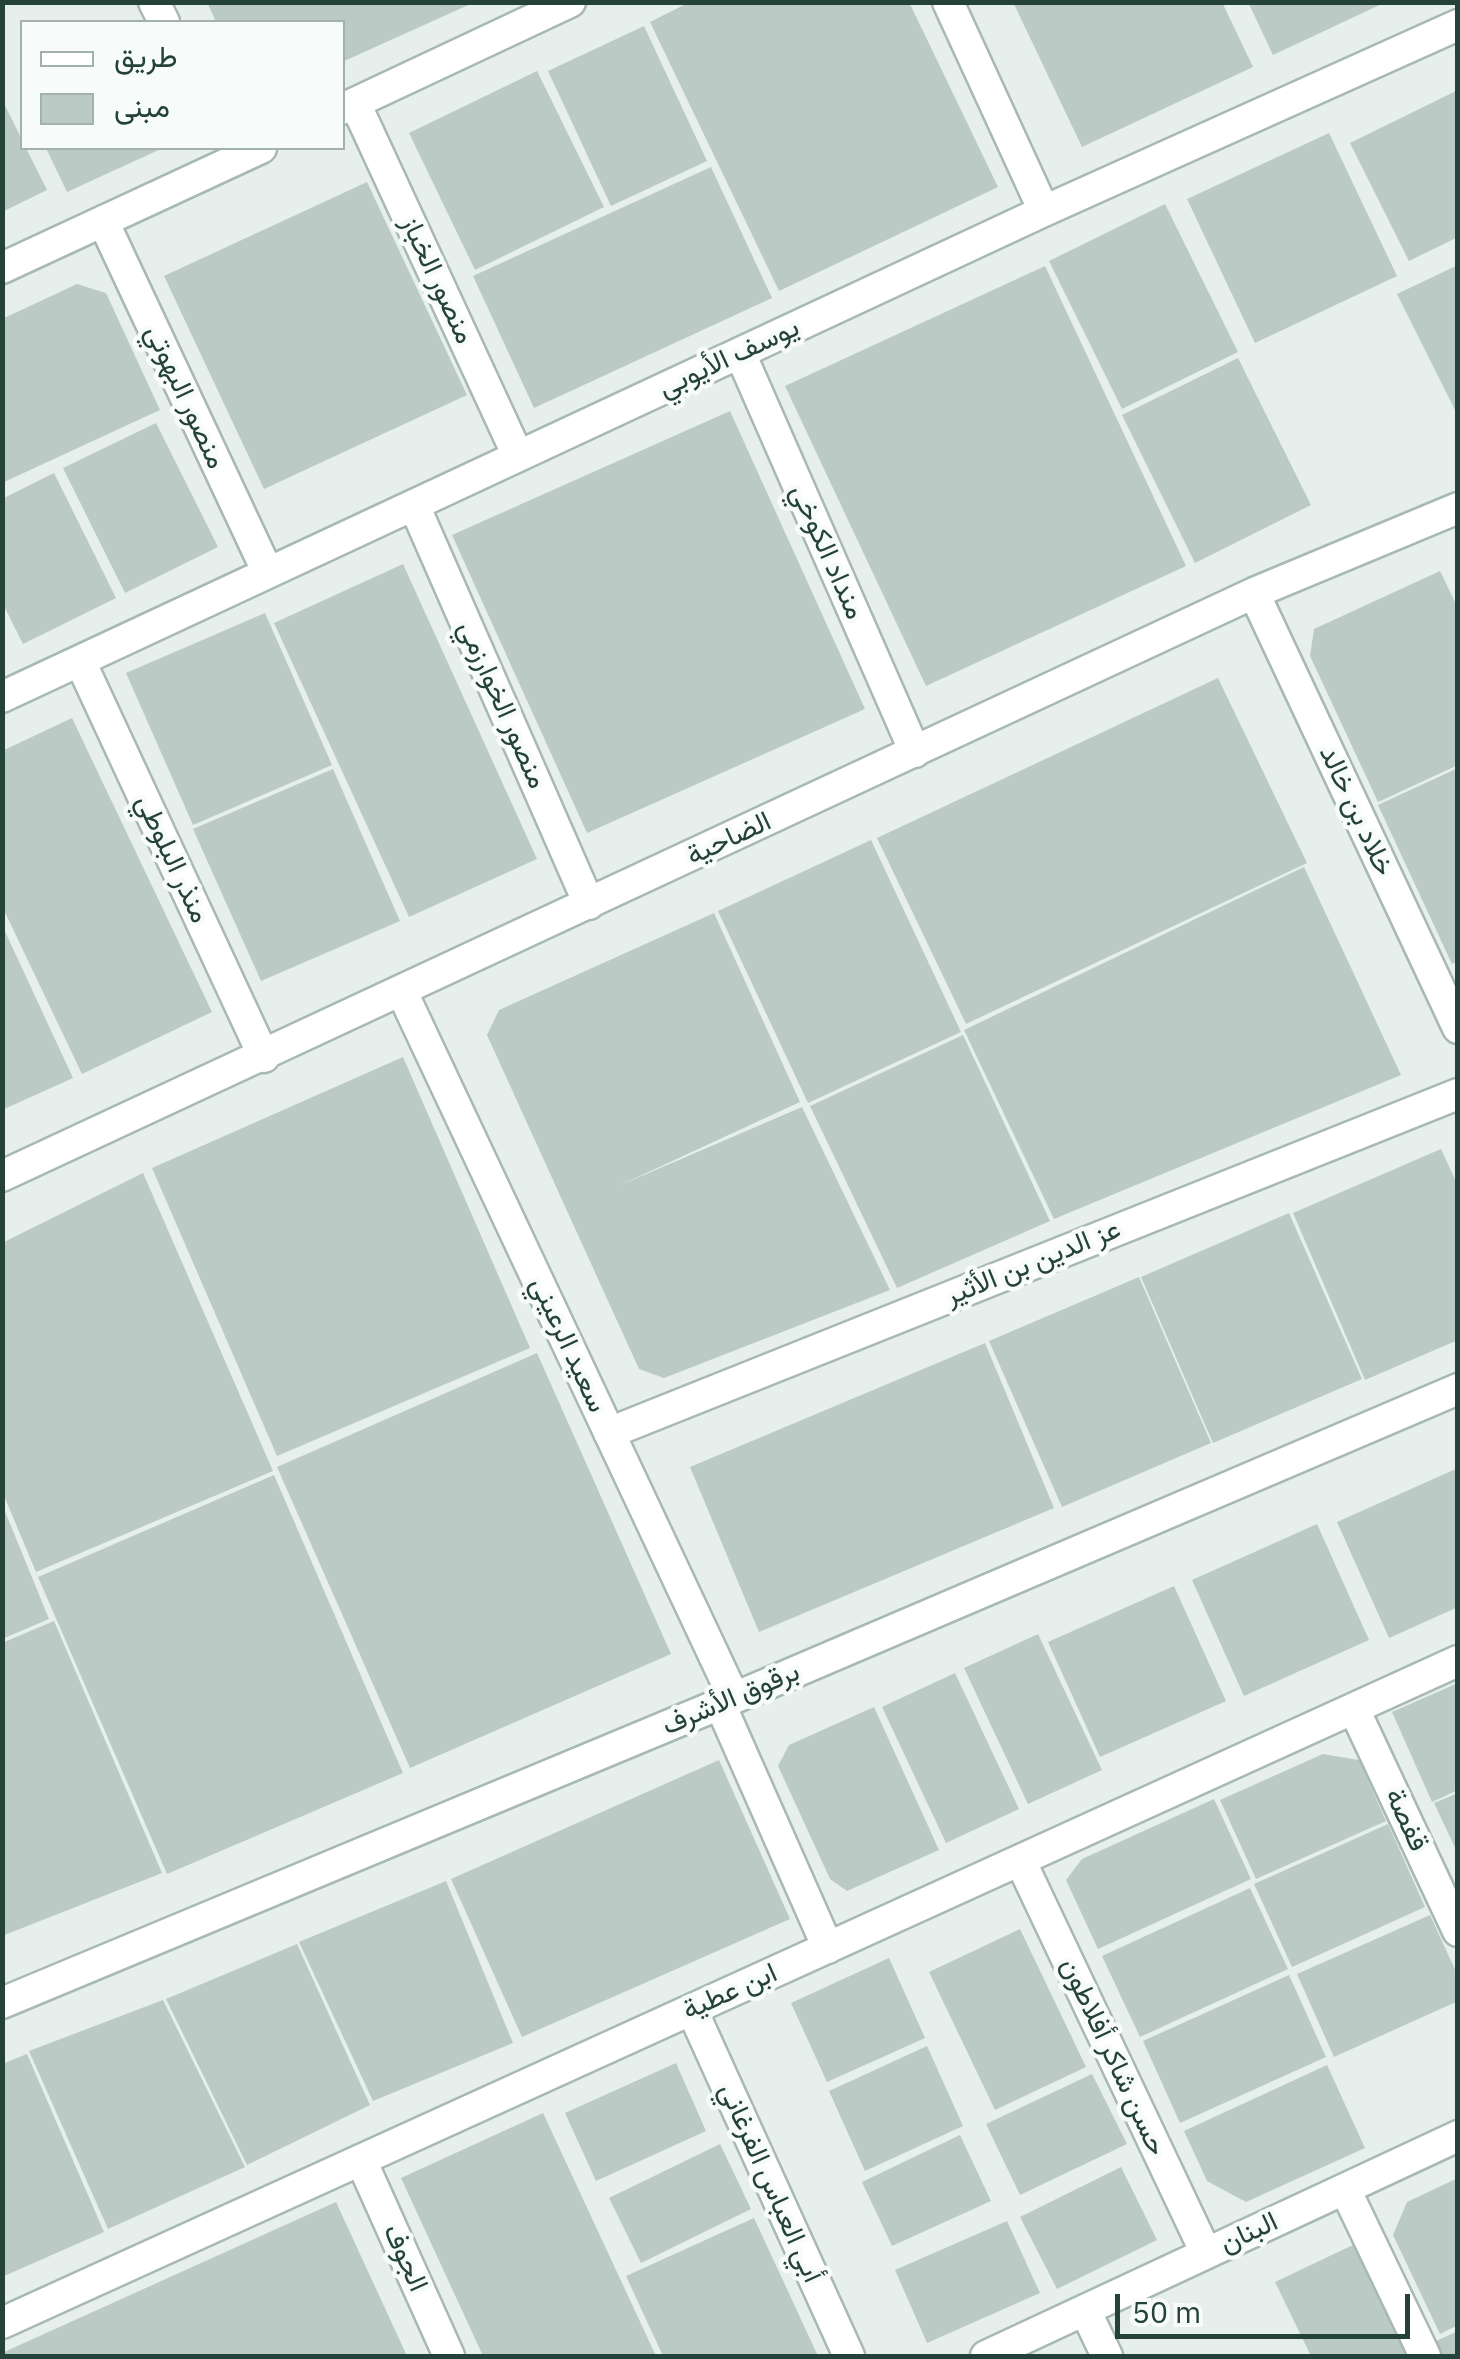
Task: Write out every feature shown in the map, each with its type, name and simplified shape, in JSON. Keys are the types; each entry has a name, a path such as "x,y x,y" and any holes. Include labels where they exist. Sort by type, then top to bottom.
{"street":[{"path":"948,2 1044,211"},
{"path":"349,106 569,3"},
{"name":"يوسف الأيوبي","path":"2,697 1044,211 1458,25"},
{"name":"منصور الخباز","path":"349,106 518,456"},
{"path":"2,268 103,221 225,155 250,150"},
{"name":"منصور البهوتي","path":"103,221 268,573"},
{"name":"منداد الكوخي","path":"740,353 915,752"},
{"name":"منصور الخوارزمي","path":"414,506 589,904"},
{"name":"الضاحية","path":"2,1176 1254,593 1458,508"},
{"name":"خلاد بن خالد","path":"1254,593 1458,1028"},
{"name":"منذر البلوطي","path":"80,661 264,1056"},
{"name":"سعيد الرعيني","path":"402,992 610,1433 727,1701 828,1948"},
{"name":"عز الدين بن الأثير","path":"610,1433 1458,1094"},
{"name":"برقوق الأشرف","path":"2,2003 727,1701 1458,1389"},
{"name":"ابن عطية","path":"2,2323 1458,1661"},
{"name":"قفصة","path":"1354,1709 1458,1931"},
{"name":"حسن شاكر أفلاطون","path":"1020,1860 1206,2254"},
{"name":"أبي العباس الفرغاني","path":"692,2010 848,2356"},
{"name":"البنان","path":"986,2356 1458,2136"},
{"name":"الجوف","path":"361,2160 449,2356"},
{"path":"1345,2189 1425,2356"},
{"path":"1085,2310 1107,2356"}],"building":[{"path":"207,2 475,2 345,61 345,20 215,20"},
{"path":"690,2 909,2 998,187 779,291 650,22"},
{"path":"1013,2 1222,2 1253,67 1082,147"},
{"path":"1248,2 1386,2 1273,55"},
{"path":"644,26 707,161 611,206 548,71"},
{"path":"537,71 604,207 475,270 409,133"},
{"path":"1458,90 1458,237 1409,261 1350,143"},
{"path":"2,99 20,136 20,150 27,150 47,190 2,212"},
{"path":"1329,133 1397,276 1255,343 1187,199"},
{"path":"47,150 159,150 67,192"},
{"path":"711,167 772,298 534,408 473,276"},
{"path":"367,182 467,395 264,489 164,276"},
{"path":"1165,204 1238,352 1122,409 1049,261"},
{"path":"1458,265 1458,416 1397,294"},
{"path":"1045,266 1186,566 926,686 785,386"},
{"path":"77,284 106,293 160,410 2,483 2,319"},
{"path":"1238,358 1311,505 1195,563 1122,415"},
{"path":"730,411 865,709 587,833 452,535"},
{"path":"156,423 218,547 125,593 63,468"},
{"path":"54,473 116,598 23,644 2,602 2,499"},
{"path":"403,564 537,859 409,917 274,623"},
{"path":"1440,571 1458,608 1458,765 1378,802 1310,656 1314,629"},
{"path":"265,613 332,765 193,825 126,673"},
{"path":"1218,678 1307,863 966,1024 877,838"},
{"path":"72,718 212,1012 82,1074 2,906 2,751"},
{"path":"1458,768 1458,961 1452,964 1378,805"},
{"path":"333,769 400,921 261,981 193,829"},
{"path":"871,840 961,1032 808,1103 718,911"},
{"path":"1304,867 1401,1075 1054,1219 964,1030"},
{"path":"714,913 800,1102 616,1187 802,1107 890,1290 664,1378 639,1369 487,1035 499,1010"},
{"path":"2,925 73,1078 2,1110"},
{"path":"963,1035 1050,1221 897,1288 810,1106"},
{"path":"403,1057 530,1348 277,1456 152,1168"},
{"path":"1441,1149 1458,1186 1458,1340 1365,1380 1293,1213"},
{"path":"143,1173 273,1471 36,1572 2,1491 2,1243"},
{"path":"1289,1213 1362,1379 1213,1443 1141,1277"},
{"path":"1139,1277 1211,1443 1062,1507 989,1341"},
{"path":"985,1343 1054,1508 759,1632 690,1467"},
{"path":"537,1353 671,1654 410,1768 277,1467"},
{"path":"1458,1468 1458,1607 1389,1638 1337,1522"},
{"path":"274,1475 403,1773 167,1874 38,1577"},
{"path":"2,1504 49,1619 2,1639"},
{"path":"1317,1524 1369,1640 1244,1696 1192,1580"},
{"path":"1174,1586 1226,1701 1100,1757 1048,1642"},
{"path":"54,1621 162,1873 2,1936 2,1643"},
{"path":"1038,1634 1102,1770 1028,1804 964,1668"},
{"path":"955,1673 1019,1809 946,1843 882,1707"},
{"path":"1458,1683 1458,1790 1432,1802 1392,1712"},
{"path":"874,1707 939,1850 847,1891 830,1879 778,1766 789,1745"},
{"path":"1323,1754 1359,1760 1386,1821 1256,1879 1220,1800"},
{"path":"719,1760 790,1919 522,2037 451,1879"},
{"path":"1458,1793 1458,1854 1434,1803"},
{"path":"1214,1799 1251,1879 1098,1949 1066,1880 1082,1859"},
{"path":"1388,1824 1425,1907 1292,1967 1254,1884"},
{"path":"446,1881 513,2043 373,2101 299,1942"},
{"path":"1250,1888 1288,1969 1140,2037 1102,1956"},
{"path":"1430,1915 1458,1976 1458,2001 1334,2057 1297,1974"},
{"path":"1020,1929 1086,2067 995,2110 929,1972"},
{"path":"297,1944 370,2105 247,2165 166,1999"},
{"path":"889,1958 925,2038 827,2082 791,2003"},
{"path":"1289,1975 1326,2057 1180,2123 1143,2041"},
{"path":"163,2000 245,2167 108,2229 29,2051"},
{"path":"927,2046 963,2126 865,2171 829,2091"},
{"path":"27,2054 104,2232 2,2277 2,2064"},
{"path":"676,2063 706,2131 596,2181 565,2113"},
{"path":"1327,2065 1365,2148 1246,2202 1207,2181 1184,2131"},
{"path":"1092,2074 1127,2144 1020,2195 986,2124"},
{"path":"543,2113 656,2356 483,2356 401,2178"},
{"path":"960,2135 991,2201 892,2246 862,2182"},
{"path":"720,2144 751,2209 641,2263 609,2198"},
{"path":"1121,2167 1157,2240 1057,2289 1020,2217"},
{"path":"1458,2178 1458,2325 1440,2334 1393,2235 1407,2202"},
{"path":"336,2202 407,2356 2,2356 2,2353"},
{"path":"754,2218 818,2356 663,2356 626,2276"},
{"path":"1007,2221 1040,2293 927,2343 895,2270"},
{"path":"1355,2244 1409,2356 1311,2356 1275,2282"},
{"path":"1458,2331 1458,2356 1441,2356 1434,2342"}]}
